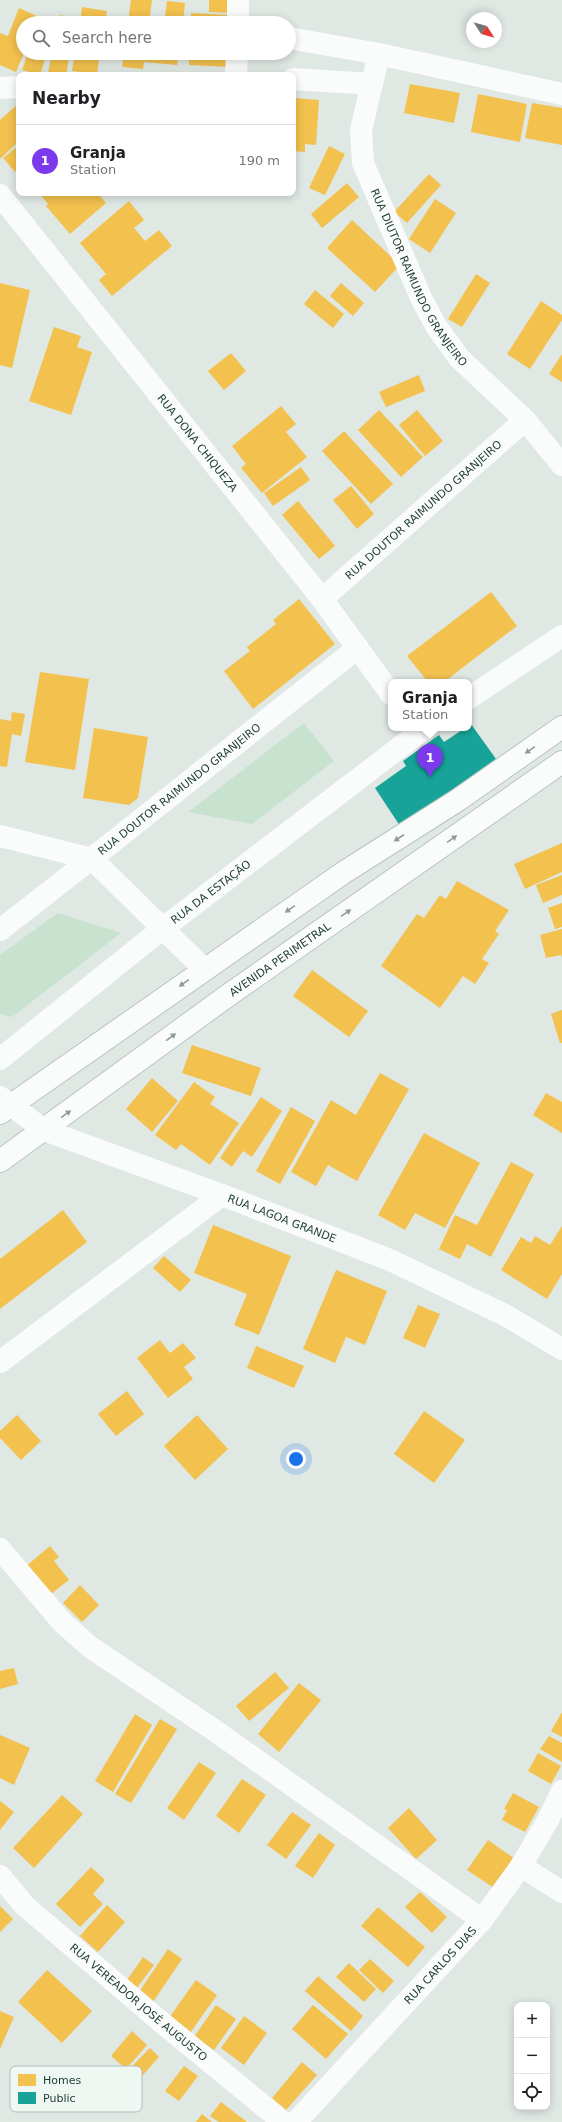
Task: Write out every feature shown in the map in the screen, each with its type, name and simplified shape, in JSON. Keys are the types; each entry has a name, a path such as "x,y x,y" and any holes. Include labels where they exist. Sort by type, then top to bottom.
{"street":[{"path":"238,0 238,16"},
{"path":"296,39 379,54 562,94"},
{"name":"RUA DIUTOR RAIMUNDO GRANJEIRO","path":"379,54 360,130 362,163 422,300 436,326 459,358 525,420 562,465"},
{"path":"236,72 237,60"},
{"path":"296,79 372,84"},
{"path":"0,88 16,87"},
{"name":"RUA DONA CHIQUEZA","path":"0,195 322,599 388,690"},
{"name":"RUA DOUTOR RAIMUNDO GRANJEIRO","path":"322,599 525,420"},
{"path":"472,696 562,636"},
{"name":"RUA DOUTOR RAIMUNDO GRANJEIRO","path":"0,930 92,859 203,768 358,648"},
{"path":"4,1105 343,873 458,800 562,727"},
{"name":"RUA DA ESTAÇÃO","path":"0,1059 162,929 416,731"},
{"name":"AVENIDA PERIMETRAL","path":"0,1161 230,994 562,762"},
{"path":"458,800 474,824"},
{"path":"0,836 92,859 204,969"},
{"name":"RUA LAGOA GRANDE","path":"4,1105 44,1130 222,1195 390,1260 505,1315 562,1349"},
{"path":"0,1362 222,1195"},
{"path":"0,1549 62,1622 90,1647 220,1734 482,1920"},
{"name":"RUA CARLOS DIAS","path":"296,2122 482,1920 521,1866 548,1820 562,1791"},
{"path":"521,1866 562,1892"},
{"name":"RUA VEREADOR JOSÉ AUGUSTO","path":"0,1876 25,1906 166,2026 283,2122"}],"green space":[{"path":"304,723 334,761 252,824 188,812"},
{"path":"58,913 121,933 12,1017 0,1014 0,955"}],"building: Homes":[{"path":"131,0 152,0 150,16 129,16"},
{"path":"209,0 233,0 232,13 209,12"},
{"path":"167,1 185,3 184,16 165,16"},
{"path":"82,7 107,11 106,16 81,16"},
{"path":"19,8 37,16 16,16 16,60 21,60 16,72 0,65 0,33 8,36"},
{"path":"191,13 230,15 230,16 191,16"},
{"path":"26,60 45,60 41,72 29,72 22,70"},
{"path":"51,60 69,60 67,72 48,72"},
{"path":"74,60 99,60 97,72 72,71"},
{"path":"123,60 178,60 177,65 144,62 143,69 122,67"},
{"path":"189,60 228,60 228,67 189,65"},
{"path":"410,84 460,93 454,123 404,113"},
{"path":"478,94 527,104 520,142 471,132"},
{"path":"296,98 319,100 316,145 305,144 305,152 296,151"},
{"path":"532,103 562,108 562,145 525,138"},
{"path":"16,106 16,144 0,159 0,120"},
{"path":"329,146 345,154 325,195 309,188"},
{"path":"16,147 15,172 3,158"},
{"path":"429,174 441,185 407,223 394,212"},
{"path":"347,183 359,197 322,228 311,214"},
{"path":"41,196 100,196 106,203 70,234 46,206 48,204"},
{"path":"435,199 456,213 430,253 409,239"},
{"path":"129,201 144,220 134,228 145,241 159,230 172,246 112,296 99,280 106,274 80,243"},
{"path":"352,220 400,265 375,292 327,248"},
{"path":"476,274 490,283 462,327 448,319"},
{"path":"0,283 30,290 12,368 0,365"},
{"path":"341,283 364,303 353,316 330,296"},
{"path":"315,290 344,314 333,328 304,304"},
{"path":"541,301 562,315 562,320 530,369 507,354"},
{"path":"54,327 81,336 77,347 92,352 71,415 29,401"},
{"path":"231,353 246,371 224,390 208,371"},
{"path":"562,354 562,382 549,374"},
{"path":"419,375 425,391 386,407 379,392"},
{"path":"281,406 296,424 286,432 307,457 262,493 241,468 246,464 232,446"},
{"path":"379,410 423,457 401,477 358,430"},
{"path":"417,410 443,441 425,456 399,425"},
{"path":"344,431 393,484 371,504 322,451"},
{"path":"301,467 310,480 273,506 264,493"},
{"path":"351,486 374,514 357,529 333,500"},
{"path":"298,501 335,546 319,559 282,515"},
{"path":"491,592 517,626 448,679 426,679 407,656"},
{"path":"299,599 335,644 253,709 224,671 250,651 247,647 276,624 273,620"},
{"path":"40,672 89,679 75,770 25,762"},
{"path":"12,712 25,714 21,736 12,734 7,767 0,766 0,719 11,721"},
{"path":"94,728 148,737 138,798 129,805 83,798"},
{"path":"562,843 562,872 525,889 514,864"},
{"path":"562,875 562,895 543,903 536,885"},
{"path":"457,881 509,910 495,931 499,934 482,959 489,963 475,984 463,976 440,1008 381,966 417,914 424,918 440,895 446,899"},
{"path":"562,903 562,927 555,929 548,908"},
{"path":"562,929 562,958 561,955 546,958 540,935"},
{"path":"312,970 368,1011 349,1037 293,996"},
{"path":"562,1010 562,1043 560,1043 551,1014"},
{"path":"192,1045 261,1068 251,1096 182,1073"},
{"path":"380,1073 409,1089 357,1181 328,1165 316,1186 291,1172 331,1100 356,1115"},
{"path":"152,1078 178,1101 152,1132 126,1109"},
{"path":"194,1082 215,1097 210,1104 239,1123 210,1165 181,1144 176,1150 155,1135"},
{"path":"546,1093 562,1102 562,1133 533,1115"},
{"path":"261,1097 282,1111 252,1157 243,1151 232,1167 220,1158"},
{"path":"291,1107 315,1121 280,1184 256,1171"},
{"path":"424,1133 480,1163 445,1228 415,1213 405,1230 378,1215"},
{"path":"511,1162 534,1174 491,1257 467,1244 460,1259 439,1249 455,1215 477,1225"},
{"path":"63,1210 87,1242 0,1309 0,1259"},
{"path":"213,1225 291,1256 259,1335 234,1325 247,1294 194,1273"},
{"path":"562,1226 562,1274 547,1299 501,1270 521,1237 531,1243 535,1236 550,1245"},
{"path":"164,1256 191,1280 180,1292 153,1268"},
{"path":"336,1270 387,1291 365,1345 346,1337 335,1363 303,1349"},
{"path":"418,1305 440,1314 425,1348 403,1338"},
{"path":"160,1340 170,1353 183,1343 196,1358 184,1367 193,1379 168,1398 137,1358"},
{"path":"256,1346 304,1366 294,1388 247,1368"},
{"path":"127,1391 144,1414 116,1436 98,1414"},
{"path":"424,1411 465,1440 434,1483 394,1454"},
{"path":"17,1415 41,1441 21,1460 0,1438 0,1431"},
{"path":"197,1415 228,1449 195,1480 164,1446"},
{"path":"50,1546 59,1557 54,1561 69,1580 47,1597 24,1568"},
{"path":"80,1585 99,1605 82,1622 63,1603"},
{"path":"14,1668 18,1684 0,1689 0,1671"},
{"path":"275,1672 289,1688 249,1721 236,1706"},
{"path":"299,1683 321,1700 279,1752 258,1734"},
{"path":"562,1712 562,1737 551,1731"},
{"path":"135,1714 152,1725 113,1792 95,1781"},
{"path":"160,1719 177,1729 131,1803 115,1794"},
{"path":"0,1735 30,1748 14,1785 0,1778"},
{"path":"549,1736 562,1743 562,1762 540,1749"},
{"path":"538,1753 561,1766 551,1784 528,1771"},
{"path":"199,1762 216,1773 184,1820 167,1808"},
{"path":"242,1779 266,1795 239,1833 216,1816"},
{"path":"513,1793 539,1807 525,1832 502,1820 507,1810 504,1809"},
{"path":"62,1795 83,1814 34,1868 13,1848"},
{"path":"0,1801 14,1812 0,1830"},
{"path":"409,1808 437,1840 416,1859 388,1828"},
{"path":"292,1812 311,1825 286,1859 267,1845"},
{"path":"319,1833 335,1845 313,1878 295,1866"},
{"path":"488,1840 518,1861 497,1890 467,1870"},
{"path":"91,1867 105,1880 93,1894 103,1904 80,1927 56,1904"},
{"path":"420,1892 447,1917 432,1933 405,1907"},
{"path":"107,1905 125,1922 98,1952 80,1936"},
{"path":"0,1906 13,1919 0,1932"},
{"path":"378,1907 425,1947 408,1967 361,1926"},
{"path":"168,1949 182,1959 153,2002 139,1992"},
{"path":"143,1957 154,1965 137,1988 127,1980"},
{"path":"370,1959 394,1981 383,1993 359,1970"},
{"path":"349,1963 376,1989 364,2002 336,1977"},
{"path":"47,1970 92,2011 62,2043 18,2002"},
{"path":"318,1976 363,2016 351,2031 305,1991"},
{"path":"196,1980 217,1995 190,2033 169,2018"},
{"path":"216,2005 236,2019 214,2050 194,2037"},
{"path":"313,2005 348,2034 326,2059 292,2029"},
{"path":"0,2011 14,2017 0,2049"},
{"path":"244,2016 267,2033 244,2065 221,2048"},
{"path":"132,2031 147,2045 129,2066 123,2066 111,2056"},
{"path":"150,2048 159,2057 142,2076 142,2066 132,2066"},
{"path":"302,2062 317,2075 286,2110 272,2098"},
{"path":"184,2066 198,2076 179,2101 165,2091"},
{"path":"221,2102 247,2122 219,2122 210,2116"},
{"path":"202,2114 212,2122 196,2122"}],"building: Public":[{"path":"472,725 496,759 400,826 375,788 406,766 403,761 439,735 444,742 460,731 472,731"}],"place":[{"name":"Granja","path":"430,777"}]}
